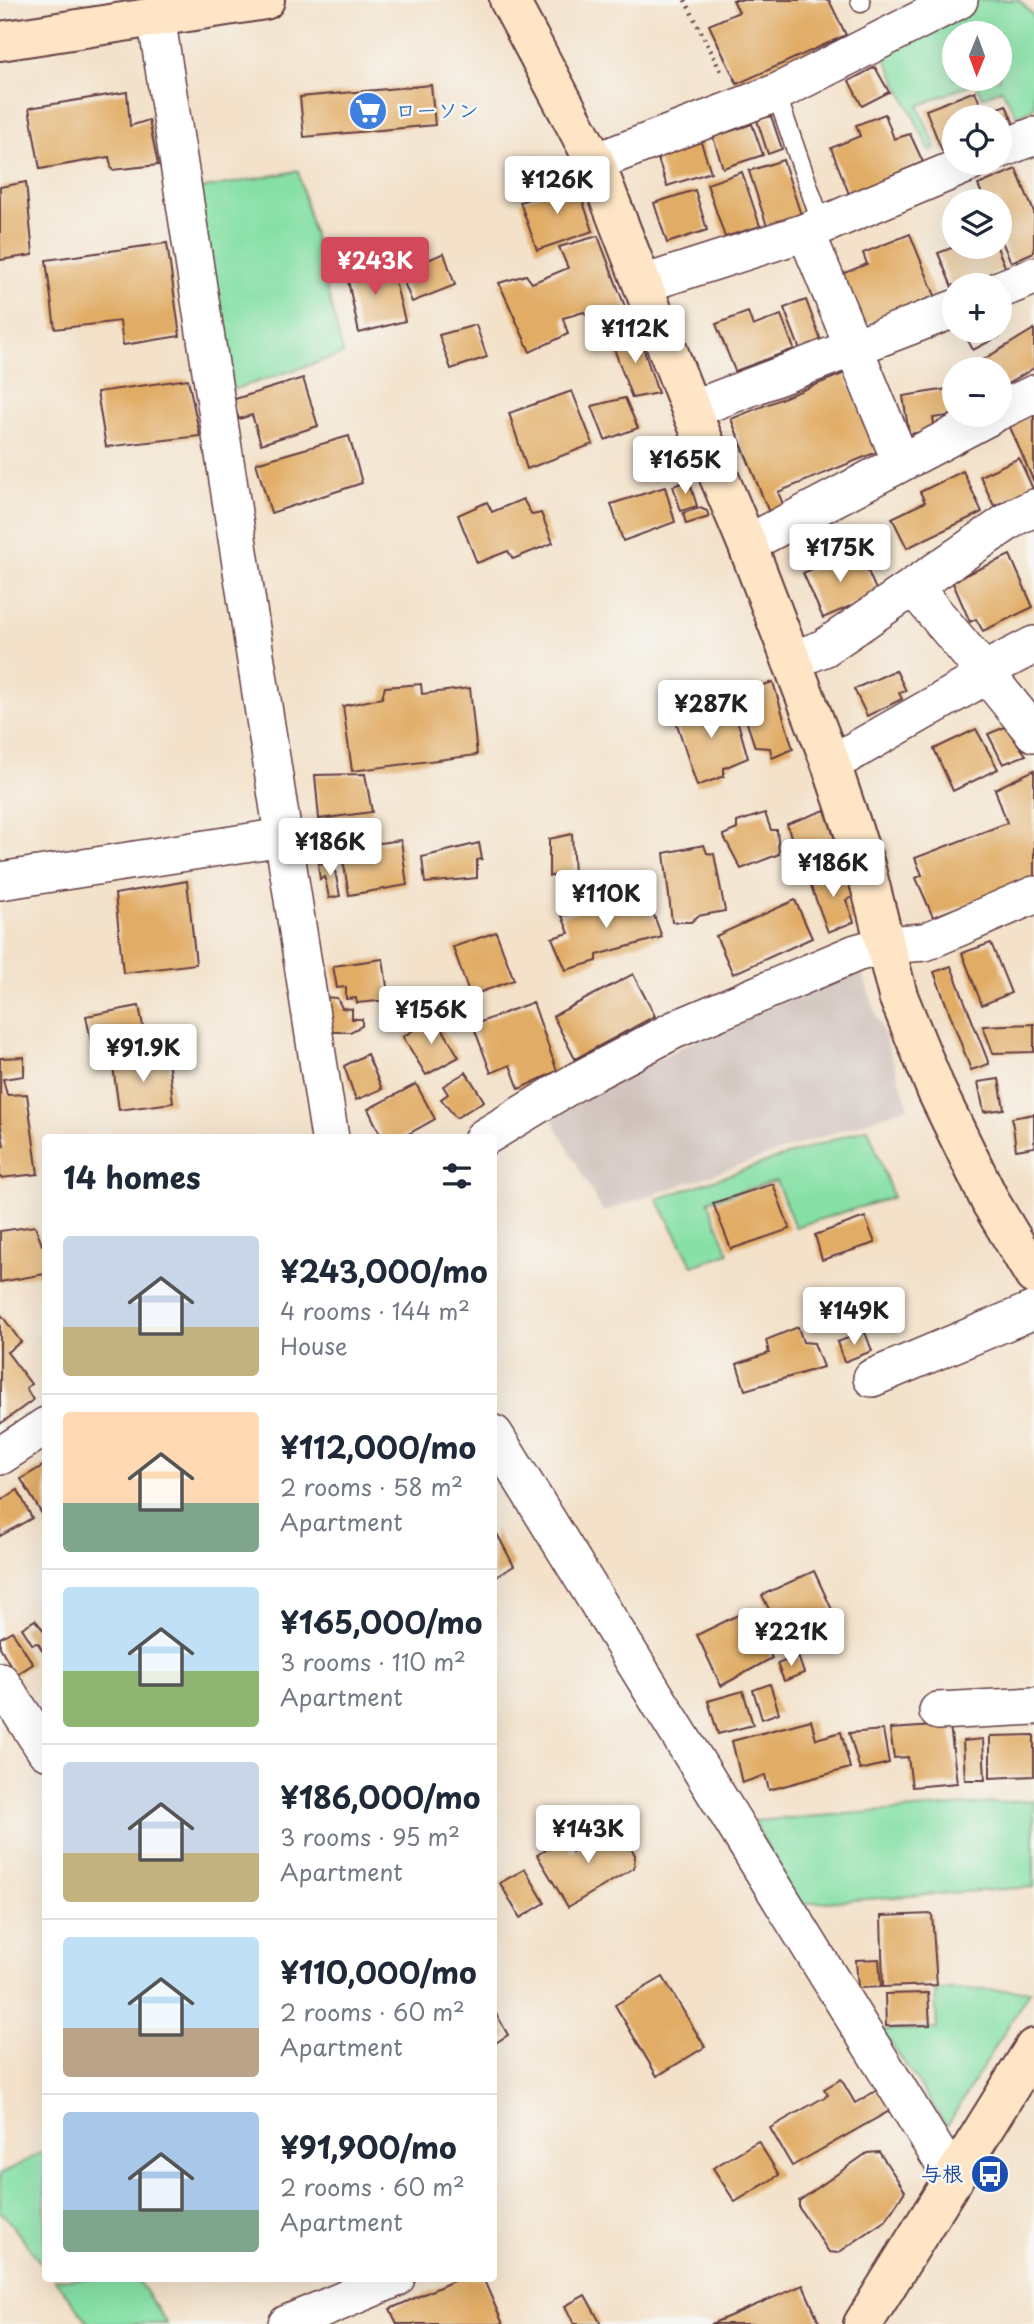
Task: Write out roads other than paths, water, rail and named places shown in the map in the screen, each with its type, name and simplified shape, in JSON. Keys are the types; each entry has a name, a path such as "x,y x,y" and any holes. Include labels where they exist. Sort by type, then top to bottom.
{"street":[{"path":"0,41 265,0"},
{"path":"509,0 595,162 691,410 747,544 831,764 865,865 898,996 937,1092 991,1203 1034,1275"},
{"path":"595,162 740,109 776,93 959,0"},
{"path":"156,16 329,1134"},
{"path":"1012,145 1034,136"},
{"path":"643,284 814,229 942,175"},
{"path":"814,229 852,350 901,462"},
{"path":"1012,285 1034,276"},
{"path":"691,410 942,314"},
{"path":"1012,405 1034,394"},
{"path":"747,544 969,427"},
{"path":"791,661 824,648 1015,517 1034,508"},
{"path":"914,587 1034,733"},
{"path":"831,764 987,675 999,663 1034,645"},
{"path":"0,881 283,837"},
{"path":"490,1134 577,1081 674,1030 856,953 885,945 925,942 1034,895"},
{"path":"872,1378 1034,1310"},
{"path":"0,1456 42,1429"},
{"path":"497,1439 954,2180"},
{"path":"0,1681 42,1745"},
{"path":"938,1711 1034,1706"},
{"path":"863,2324 954,2180 1021,2083 1034,2048"},
{"path":"287,2324 347,2313 390,2282"}],"lane":[{"path":"776,93 814,229"}],"place":[{"name":"ローソン","path":"368,111"},
{"name":"与根","path":"990,2174"}]}
